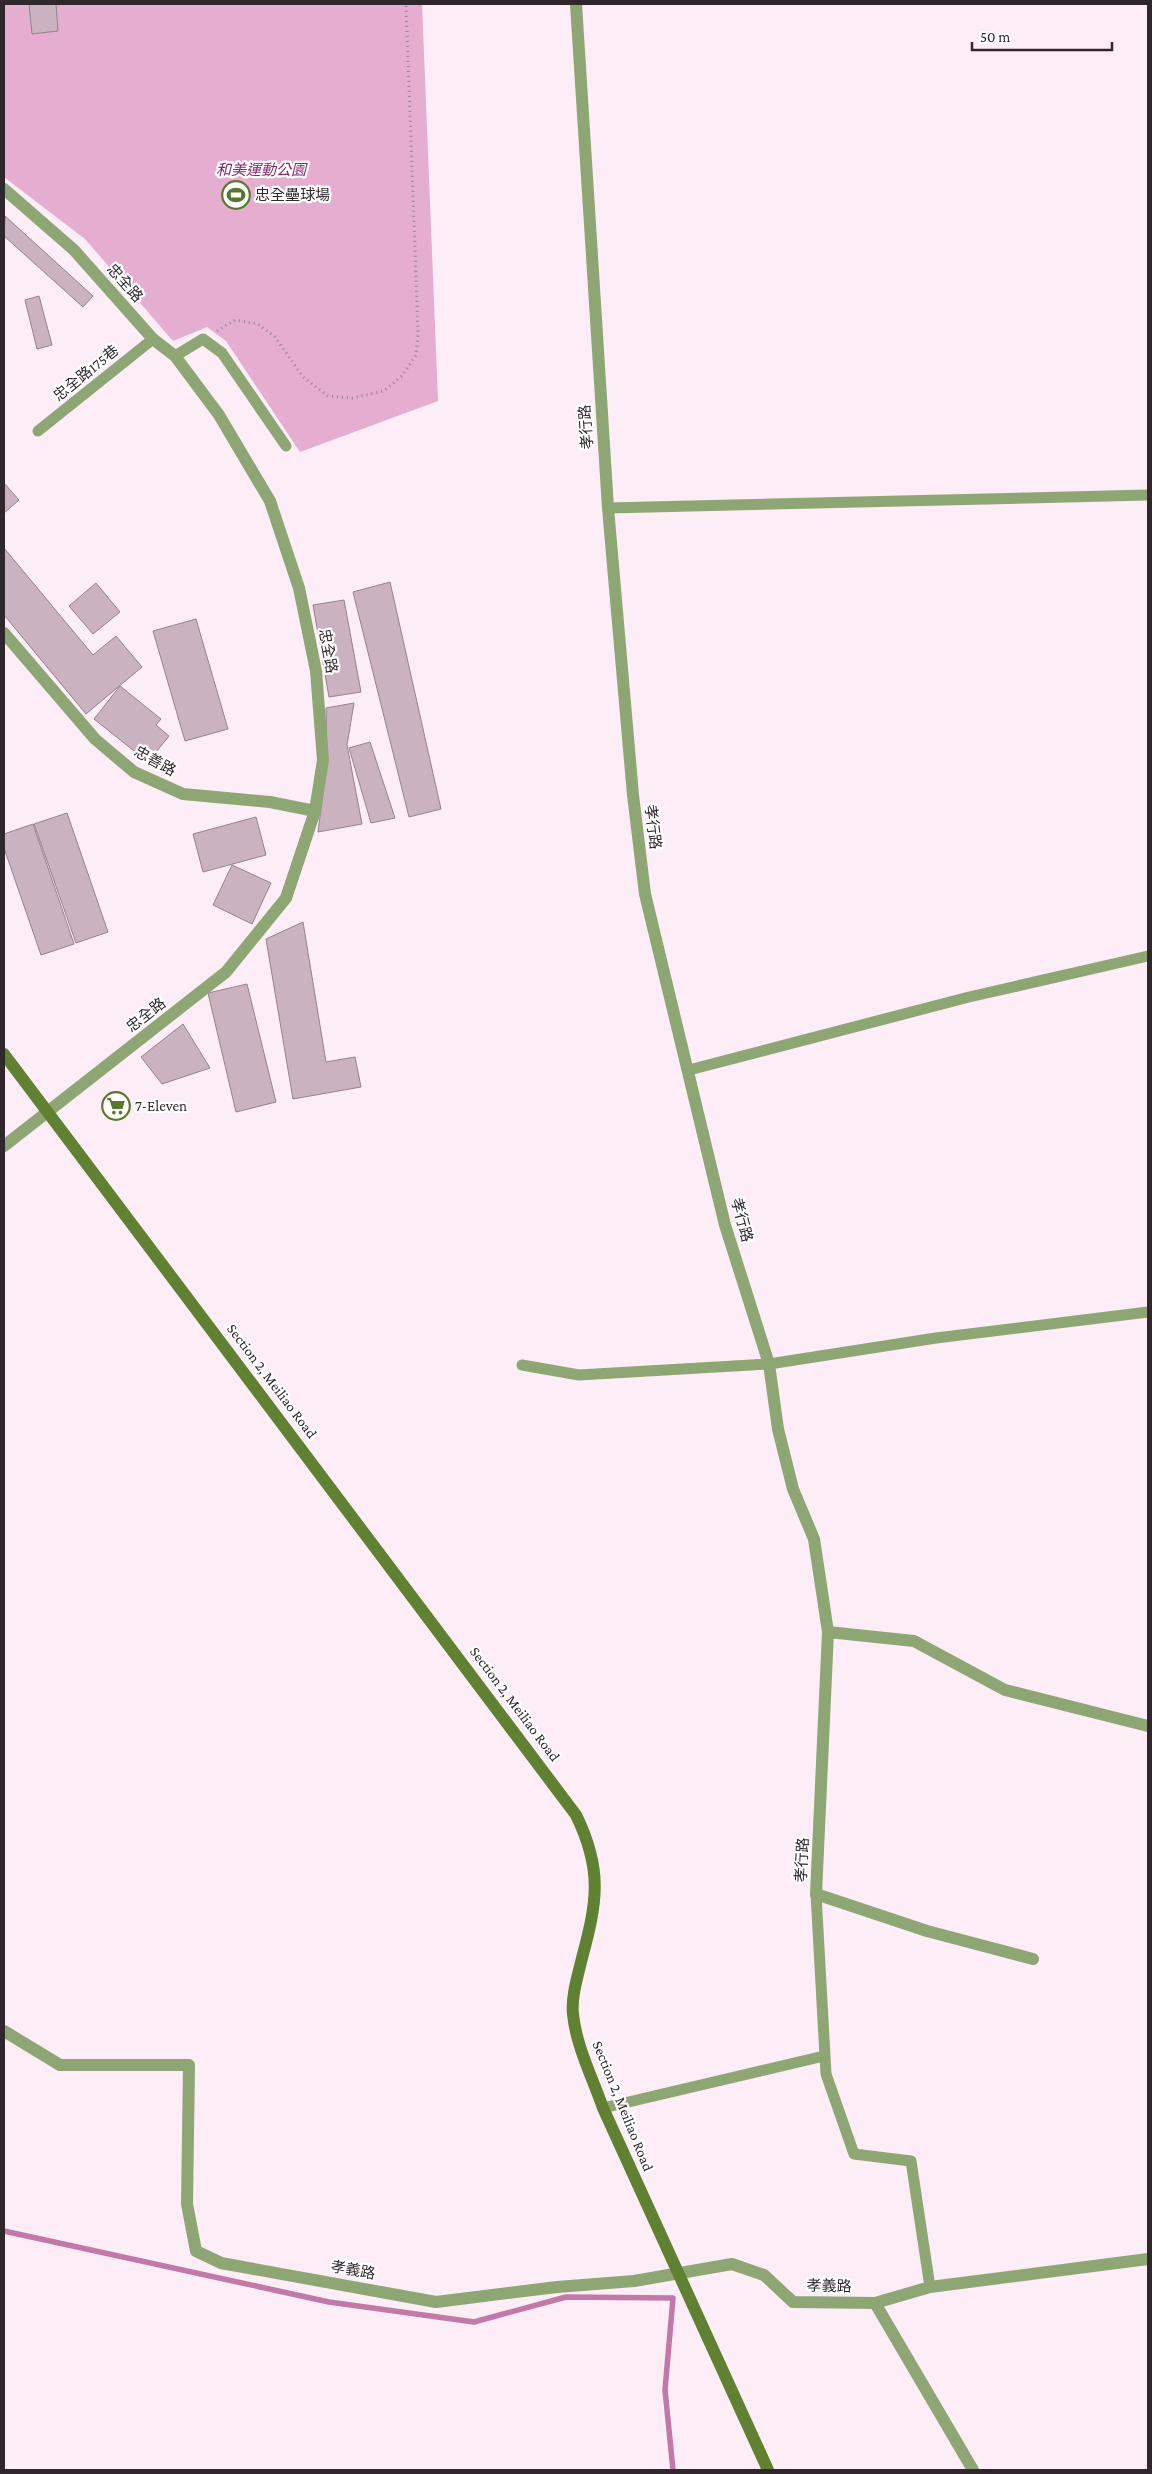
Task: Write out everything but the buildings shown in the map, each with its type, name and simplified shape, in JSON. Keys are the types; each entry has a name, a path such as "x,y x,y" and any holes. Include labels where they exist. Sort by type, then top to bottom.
{"street":[{"name":"孝行路","path":"576,4 608,508 633,795 645,894 725,1225 769,1364 778,1429 793,1489 814,1539 828,1632 816,1894 927,1931 1032,1959"},
{"name":"忠全路","path":"4,189 74,250 153,339 175,356 220,415 270,501 299,588 316,671 323,760 315,812 286,898 226,972 4,1146"},
{"name":"忠善路","path":"4,633 95,739 134,772 183,794 270,802 315,812"},
{"name":"Section 2, Meiliao Road","path":"4,1054 576,1815 590,1849 596,1886 594,1912 577,1979 573,2014 581,2047 604,2108 677,2273 768,2470"},
{"path":"828,1632 914,1641 1005,1690 1148,1726"},
{"name":"孝義路","path":"4,2031 60,2065 189,2065 187,2204 196,2251 221,2263 436,2302 557,2287 634,2281 732,2264 764,2274 793,2302 875,2303 930,2287 1148,2259"},
{"path":"875,2303 973,2470"}],"lane":[{"name":"忠全路175巷","path":"38,431 153,339"},
{"path":"175,356 203,339 222,353 286,446"},
{"path":"608,508 1148,495"},
{"path":"689,1070 969,997 1148,956"},
{"path":"522,1365 579,1375 769,1364 936,1338 1148,1312"},
{"path":"816,1894 826,2074 854,2154 911,2162 930,2287"},
{"path":"604,2108 824,2056"}],"path":[{"path":"203,339 235,320 258,324 275,336 303,377 328,396 352,398 384,391 402,376 416,355 418,333 406,4"}],"green space":[{"name":"和美運動公園","path":"4,4 422,4 438,401 300,452 226,341 207,327 173,341 85,239 4,177"}],"waterway":[{"path":"4,2231 329,2302 474,2322 566,2297 673,2298 665,2390 673,2470"}],"place":[{"name":"忠全壘球場","path":"236,195"},
{"name":"7-Eleven","path":"116,1106"}]}
